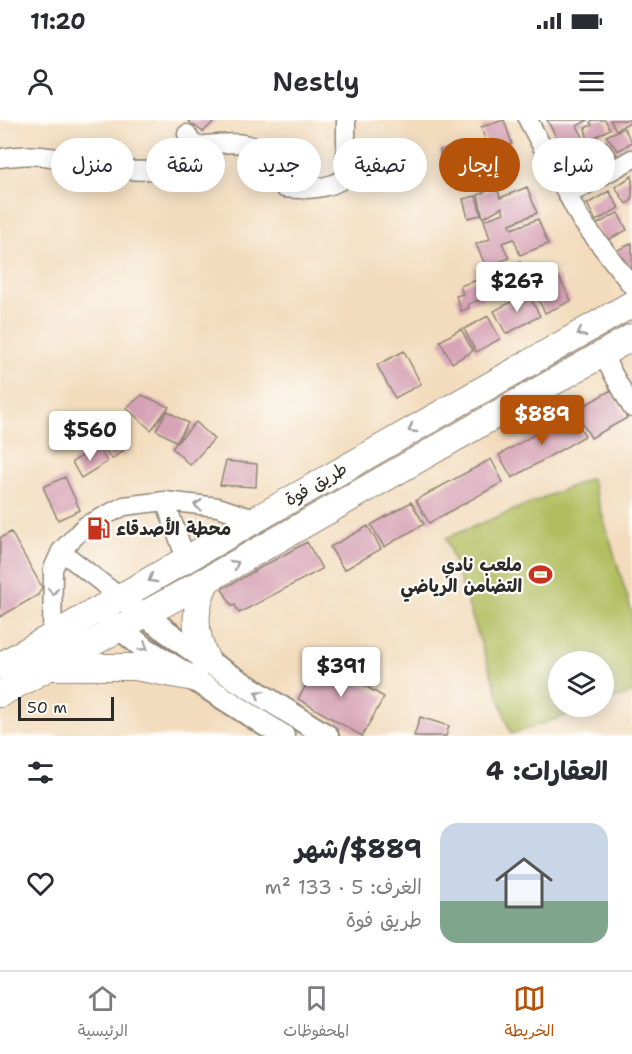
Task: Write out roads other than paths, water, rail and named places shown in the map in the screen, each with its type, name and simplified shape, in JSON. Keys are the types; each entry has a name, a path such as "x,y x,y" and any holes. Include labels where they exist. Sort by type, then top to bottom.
{"highway":[{"name":"طريق فوة","path":"0,666 632,304"},
{"name":"طريق فوة","path":"0,694 207,580 632,337"},
{"path":"45,668 75,666 200,669 196,629 200,595 207,580"}],"main road":[{"path":"120,597 143,615 200,669 283,736"},
{"path":"98,610 120,629 327,736"}],"street":[{"path":"0,159 23,155 51,157 105,169 138,171 183,162 193,156 190,140 236,143 253,147 266,156 275,178 284,188 301,190 336,184 346,177 346,120"},
{"path":"528,120 580,220 632,286"},
{"path":"568,195 632,159"},
{"path":"602,354 632,408"},
{"path":"52,637 53,569 61,550 85,526 123,506 165,501 218,507 254,519"},
{"path":"165,501 186,559"},
{"path":"61,550 120,597"}],"place":[{"name":"محطة الأصدقاء","path":"98,529"},
{"name":"ملعب نادي التضامن الرياضي","path":"540,575"}]}
